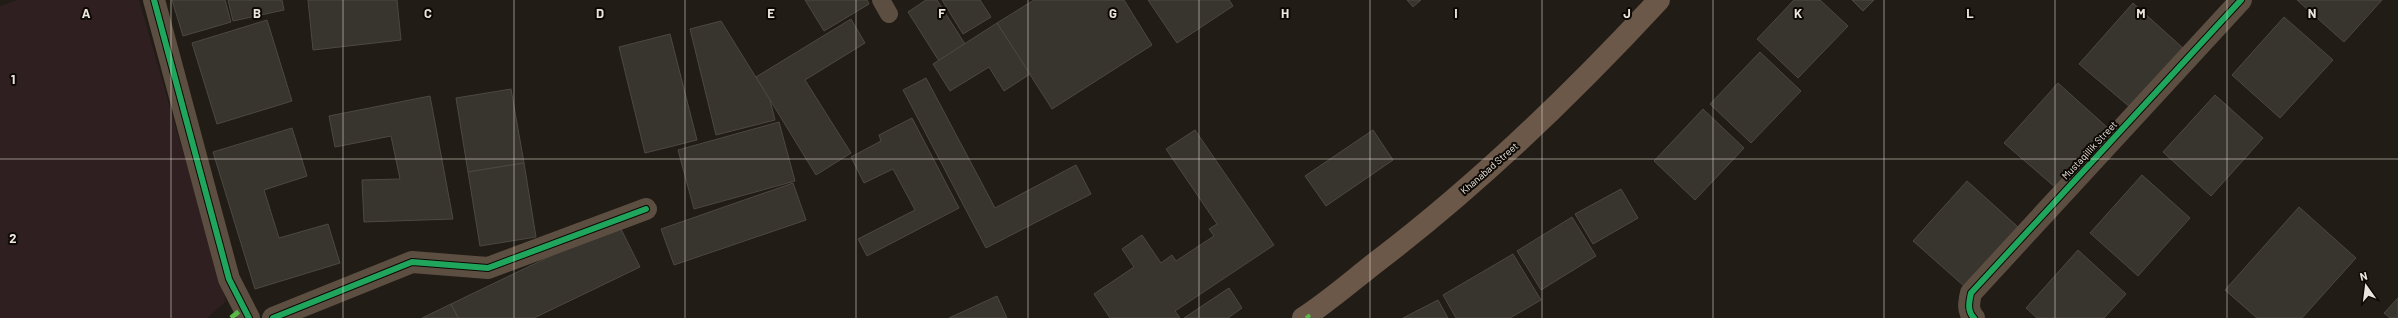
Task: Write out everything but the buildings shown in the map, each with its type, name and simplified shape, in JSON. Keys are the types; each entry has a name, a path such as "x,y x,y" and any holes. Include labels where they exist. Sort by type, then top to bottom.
{"main road":[{"name":"Khanabad Street","path":"1306,317 1395,248 1500,160 1551,112 1659,0"}],"street":[{"path":"154,0 229,279 241,314"},
{"name":"Mustaqillik Street","path":"1974,318 1971,315 1968,305 1971,293 2241,0"},
{"path":"273,318 412,262 488,268 646,209"}],"shaded area":[{"path":"18,0 139,0 226,301 207,318 0,318 0,6"}],"marked path":[{"path":"231,318 244,307"}],"cycle path":[{"path":"154,0 229,279 249,318"},
{"path":"1974,318 1969,309 1971,293 2241,0"},
{"path":"273,318 412,262 488,268 646,209"}]}
